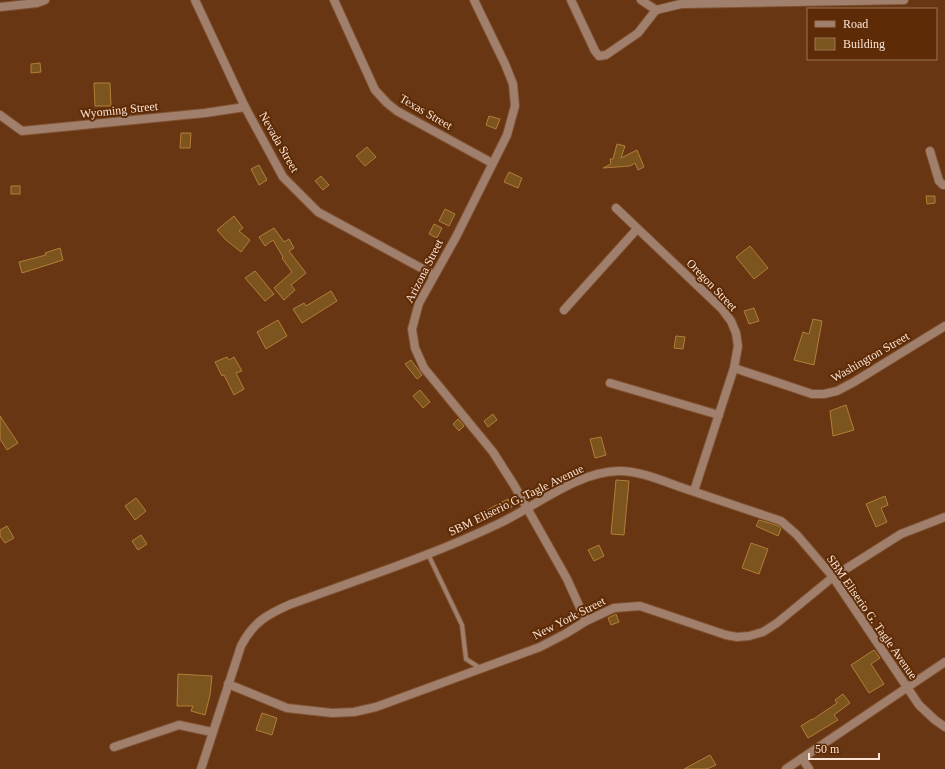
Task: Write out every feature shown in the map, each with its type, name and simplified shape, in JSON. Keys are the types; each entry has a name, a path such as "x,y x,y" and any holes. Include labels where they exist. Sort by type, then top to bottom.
{"street":[{"path":"0,6 37,3 45,0"},
{"name":"Nevada Street","path":"195,0 246,107 283,177 318,212 434,276"},
{"name":"Texas Street","path":"334,0 375,90 387,103 397,111 492,162"},
{"name":"Arizona Street","path":"474,0 513,84 515,106 507,135 492,162 456,236 419,303 412,329 415,348 424,368 493,452 514,485 567,579 586,621"},
{"path":"571,0 595,51 599,56 606,55 638,33 656,10 681,4 712,1 904,0"},
{"path":"641,0 656,10"},
{"name":"Wyoming Street","path":"0,114 22,131 206,113 246,107"},
{"path":"930,151 939,180 943,185 945,185"},
{"name":"Oregon Street","path":"616,208 722,309 731,321 736,333 738,346 734,368 694,491"},
{"path":"564,310 638,229"},
{"name":"Washington Street","path":"734,368 812,394 824,394 837,391 854,382 945,326"},
{"path":"610,383 719,415"},
{"name":"SBM Eliserio G. Tagle Avenue","path":"201,769 228,684 246,637 255,625 269,613 428,554 499,524 583,479 600,473 619,471 647,476 781,521 797,534 833,577 919,705 945,727"},
{"name":"New York Street","path":"228,684 288,708 310,712 354,712 376,707 540,647 566,634 586,621 614,608 640,606 726,635 737,637 749,636 763,632 777,623 833,577 901,534 945,517"},
{"path":"786,769 945,662"},
{"path":"114,747 179,725 212,732"},
{"path":"802,758 809,769"}],"lane":[{"path":"428,554 462,625 466,659 481,669"}],"building":[{"path":"40,63 41,72 31,73 31,64"},
{"path":"94,83 110,83 111,106 95,106"},
{"path":"489,116 500,119 496,129 486,125"},
{"path":"181,133 191,133 190,148 180,148"},
{"path":"617,144 625,146 621,158 637,150 644,167 638,170 635,163 630,166 603,168 611,164 610,159 613,159"},
{"path":"367,147 376,157 365,166 356,156"},
{"path":"259,165 267,180 259,185 251,169"},
{"path":"509,172 522,178 518,188 504,182"},
{"path":"321,176 329,185 323,190 315,181"},
{"path":"11,186 20,186 20,194 11,194"},
{"path":"926,196 935,196 935,203 927,204"},
{"path":"445,209 455,214 449,226 439,221"},
{"path":"234,216 243,228 239,231 250,240 241,252 226,240 217,230"},
{"path":"434,224 442,228 437,238 429,234"},
{"path":"274,228 284,242 289,239 294,248 289,251 306,273 291,285 295,290 284,300 274,288 292,272 282,258 283,257 273,240 265,246 259,237"},
{"path":"750,246 768,268 754,279 736,257"},
{"path":"60,248 63,260 22,273 19,262 46,255 45,253"},
{"path":"255,271 274,294 265,301 245,278"},
{"path":"331,291 337,301 302,323 293,309 304,303 306,306"},
{"path":"754,308 759,321 749,324 744,311"},
{"path":"813,319 822,321 814,365 794,360 803,332 809,334"},
{"path":"278,320 287,336 266,349 257,332"},
{"path":"676,336 685,337 683,349 674,348"},
{"path":"227,357 229,360 234,357 242,371 236,373 244,389 234,395 224,375 222,376 215,362"},
{"path":"411,360 422,375 417,379 405,364"},
{"path":"420,390 430,402 423,408 413,396"},
{"path":"846,405 854,430 833,436 830,411"},
{"path":"493,414 497,420 488,427 484,421"},
{"path":"0,416 18,443 7,450 0,439"},
{"path":"458,419 464,426 459,431 453,424"},
{"path":"601,437 606,455 595,458 590,439"},
{"path":"616,480 629,481 624,535 611,534"},
{"path":"885,496 888,505 881,508 887,522 876,527 866,504"},
{"path":"136,498 146,511 135,520 125,506"},
{"path":"508,499 512,507 491,518 487,510"},
{"path":"759,520 779,526 781,529 778,536 756,526"},
{"path":"7,526 14,538 5,543 0,536 0,530"},
{"path":"141,535 147,544 138,550 132,541"},
{"path":"751,543 768,549 759,574 742,568"},
{"path":"599,545 604,556 594,561 588,550"},
{"path":"616,614 619,622 611,625 608,618"},
{"path":"874,650 880,658 871,664 884,684 869,693 851,665"},
{"path":"178,674 212,676 210,695 205,715 191,711 193,706 177,706"},
{"path":"843,694 850,703 834,715 838,720 808,738 801,726 837,703 835,700"},
{"path":"262,713 277,718 272,735 256,730"},
{"path":"710,755 716,765 707,769 684,769"}]}
